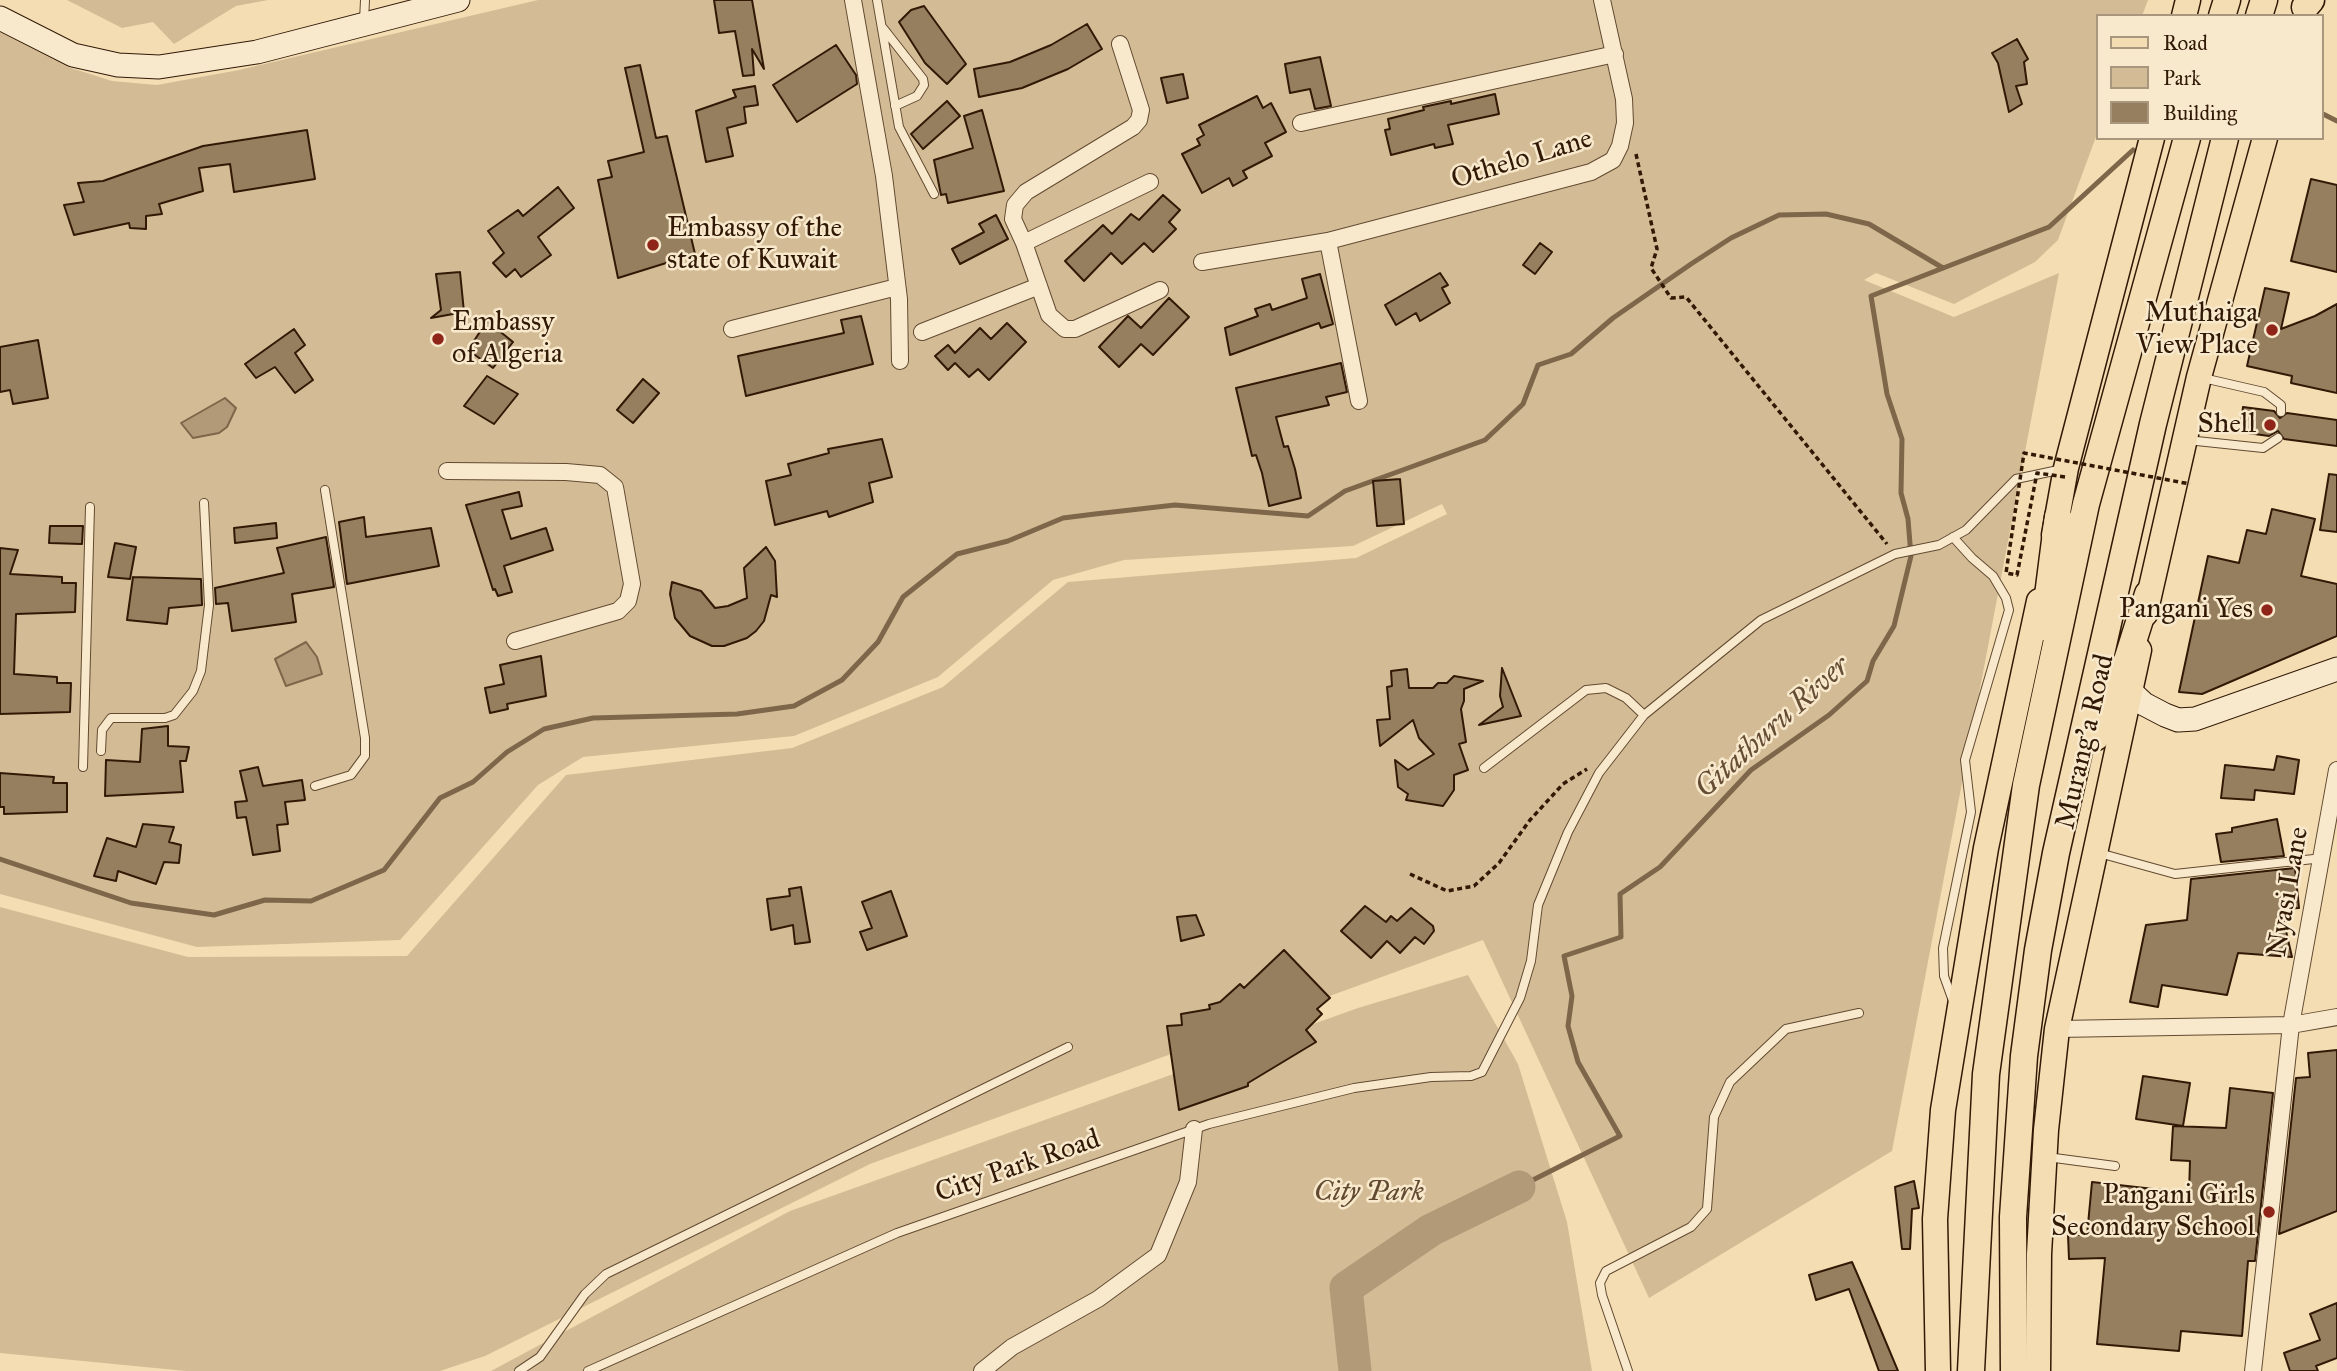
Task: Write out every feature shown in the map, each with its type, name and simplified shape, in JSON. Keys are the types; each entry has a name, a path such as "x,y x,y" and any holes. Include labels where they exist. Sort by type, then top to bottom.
{"highway":[{"name":"Murang'a Road","path":"1971,1371 1986,1074 2026,785 2086,504 2186,140"},
{"name":"Murang'a Road","path":"2014,1371 2013,1217 2024,1056 2038,950 2056,853 2153,424 2224,140"},
{"path":"2026,785 2057,517"},
{"path":"2075,776 2096,739 2125,667 2148,594"}],"main road":[{"path":"0,18 73,55 118,65 159,66 257,52 458,0"},
{"path":"1938,1371 1934,1219 1943,1110 1986,848 2065,473 2151,140"},
{"name":"Murang'a Road","path":"2038,1371 2039,1254 2057,1029 2093,851 2132,692 2148,594 2199,377 2264,140"},
{"path":"2132,692 2144,704 2165,715 2178,720 2195,719 2337,669"}],"street":[{"path":"853,0 884,176 897,287 900,361"},
{"name":"Othelo Lane","path":"1202,262 1328,241 1591,172 1613,160 1625,123 1624,99 1602,0"},
{"path":"1121,44 1141,110 1139,120 1133,127 1026,192 1015,205 1013,219 1049,315 1065,329 1075,329 1160,289"},
{"path":"1300,123 1615,54"},
{"path":"1024,243 1150,182"},
{"path":"1328,241 1359,401"},
{"path":"922,332 1039,286"},
{"path":"732,328 897,287"},
{"path":"447,471 566,472 600,475 615,487 632,584 628,601 618,611 515,641"},
{"name":"Nyasi Lane","path":"2253,1371 2291,1025 2337,769"},
{"path":"2057,1029 2291,1025 2337,1017"},
{"path":"982,1371 1013,1348 1098,1299 1158,1255 1188,1182 1194,1129"}],"lane":[{"path":"364,24 365,0"},
{"path":"877,0 899,127 934,194"},
{"path":"881,26 923,79 924,85 917,96 895,106"},
{"path":"2199,377 2264,392 2281,405 2281,412"},
{"path":"2184,440 2263,448 2278,438"},
{"path":"1599,773 1644,715 1761,620 1895,554 1939,545 1954,537 1966,530 2016,479 2065,473"},
{"path":"315,786 351,775 365,755 365,738 325,490"},
{"path":"101,751 102,730 111,718 174,715 193,691 201,671 209,605 204,503"},
{"path":"83,767 90,507"},
{"path":"1954,537 1972,558 1993,576 2006,598 2009,610 1965,761 1971,812 1943,948 1944,976 1958,1014"},
{"path":"1484,768 1586,690 1606,688 1626,698 1644,715"},
{"name":"City Park Road","path":"588,1371 897,1233 1194,1129 1354,1088 1431,1077 1471,1076 1482,1072 1527,980 1543,888 1599,773"},
{"path":"2093,851 2175,874 2323,858"},
{"path":"1628,1371 1602,1295 1600,1283 1606,1271 1691,1227 1707,1209 1714,1116 1730,1082 1786,1029 1859,1013"},
{"path":"519,1371 540,1357 586,1294 606,1274 1068,1047"},
{"path":"2045,1157 2115,1166"}],"path":[{"path":"1636,154 1657,249 1651,268 1671,298 1686,297 1895,554"},
{"path":"2065,473 2037,473 2017,575 2006,573 2024,453 2190,484"},
{"path":"1410,874 1447,891 1474,886 1500,863 1530,820 1563,784 1586,769 1599,773"}],"green space":[{"path":"67,0 268,0 236,6 174,44 153,22 122,28"},
{"path":"538,0 2148,0 2143,14 2096,14 2096,137 2058,240 2035,262 1954,304 1876,273 1864,280 1954,317 2059,273 1892,1151 1649,1298 1483,940 870,1164 485,1356 440,1371 186,1371 0,1353 0,907 188,957 407,956 566,775 792,748 943,687 1068,582 1356,558 1447,514 1442,504 1353,546 1124,560 1053,580 938,677 794,736 583,757 538,785 400,940 197,947 0,894 0,32 68,67 112,81 157,85 239,70"},
{"name":"City Park","path":"1468,975 1518,1064 1567,1222 1592,1371 491,1371 790,1211 1358,1008"}],"shaded area":[{"path":"225,398 236,408 227,427 219,433 193,438 181,423"},
{"path":"306,642 317,657 322,674 286,686 275,659"}],"building":[{"path":"714,0 752,0 764,69 752,49 754,75 743,76 735,31 719,33"},
{"path":"924,6 966,64 947,84 925,63 899,22 911,10"},
{"path":"1087,24 1102,49 1068,69 1022,88 979,97 974,69 1010,62 1051,45"},
{"path":"2017,39 2028,59 2024,62 2027,84 2016,86 2022,104 2009,112 1998,63 1992,53"},
{"path":"836,45 856,75 857,84 797,122 773,85"},
{"path":"1320,57 1331,106 1315,109 1310,89 1290,93 1285,64"},
{"path":"640,65 656,138 667,136 695,254 618,278 598,180 612,177 608,161 644,152 625,68"},
{"path":"1183,74 1188,98 1167,103 1161,78"},
{"path":"755,86 758,105 744,107 746,123 727,128 733,156 706,162 696,111 736,97 733,90"},
{"path":"1495,94 1499,114 1448,125 1453,144 1435,148 1434,144 1391,155 1385,130 1390,129 1388,119 1424,110 1423,107"},
{"path":"1257,96 1263,108 1271,103 1286,132 1265,143 1272,156 1243,171 1247,178 1233,186 1229,178 1202,193 1182,154 1200,145 1197,139 1204,135 1199,125"},
{"path":"947,101 960,116 923,149 911,134"},
{"path":"982,110 1004,191 948,203 946,194 941,195 934,160 973,148 964,116"},
{"path":"307,130 315,179 234,192 230,164 199,168 203,191 159,204 162,214 146,216 146,229 130,228 129,223 74,235 64,205 84,202 78,183 103,181 203,146"},
{"path":"2311,179 2337,185 2337,272 2291,261"},
{"path":"558,187 574,208 538,237 551,255 521,277 515,269 506,277 493,263 504,253 488,231 518,210 523,216"},
{"path":"1163,195 1180,210 1169,222 1176,229 1153,252 1144,243 1122,264 1111,253 1084,281 1065,261 1103,225 1112,234 1131,214 1139,220"},
{"path":"996,215 1008,239 960,264 952,249 984,232 979,224"},
{"path":"1540,243 1552,252 1535,274 1523,265"},
{"path":"460,272 464,312 431,318 441,310 436,274"},
{"path":"1440,273 1448,285 1442,288 1450,303 1420,321 1416,313 1396,325 1385,305"},
{"path":"1320,274 1333,324 1321,328 1319,323 1230,355 1225,328 1258,316 1255,309 1270,304 1272,310 1307,298 1302,279"},
{"path":"2265,288 2289,293 2281,329 2337,304 2337,393 2291,383 2292,376 2247,366"},
{"path":"1169,298 1189,317 1153,355 1141,344 1119,367 1099,347 1128,316 1141,328"},
{"path":"861,316 873,364 746,396 738,356 844,333 841,320"},
{"path":"487,321 513,342 493,368 468,350"},
{"path":"1007,323 1026,342 989,380 978,369 969,377 955,363 948,370 935,356 948,345 955,353 980,328 991,339"},
{"path":"294,329 305,345 295,353 313,380 295,393 275,367 256,378 245,364"},
{"path":"38,340 48,398 13,404 10,390 0,392 0,347"},
{"path":"1341,363 1347,392 1326,397 1329,405 1276,417 1284,447 1288,446 1301,498 1269,506 1256,455 1252,456 1236,388"},
{"path":"487,376 518,394 494,424 464,406"},
{"path":"643,379 659,393 633,423 617,410"},
{"path":"2243,407 2274,411 2280,418 2287,413 2337,420 2337,446 2284,439 2278,431 2269,436 2240,432"},
{"path":"882,439 892,477 869,483 873,502 829,517 827,511 775,525 766,481 791,475 788,464 829,453 828,449"},
{"path":"2329,474 2337,475 2337,532 2320,530"},
{"path":"1400,479 1404,524 1377,526 1373,481"},
{"path":"519,492 522,506 502,510 511,539 546,528 553,550 504,566 512,592 498,596 495,589 493,590 466,505"},
{"name":"Pangani Yes","path":"2272,509 2315,519 2301,576 2337,584 2337,636 2202,694 2179,692 2208,556 2239,563 2247,530 2266,534"},
{"path":"364,517 366,537 431,528 439,566 347,584 339,522"},
{"path":"276,523 277,538 235,543 234,528"},
{"path":"50,526 83,526 82,544 49,543"},
{"path":"326,537 334,587 292,594 296,622 232,631 228,603 216,604 215,588 284,573 277,548"},
{"path":"115,543 136,547 130,579 108,577"},
{"path":"766,547 775,561 777,597 771,595 764,621 756,631 747,638 724,646 712,646 690,636 675,618 670,594 672,582 701,591 715,608 728,606 747,598 744,568"},
{"path":"0,548 18,550 10,574 62,577 62,583 76,583 75,612 16,614 14,674 57,677 57,683 71,683 70,712 0,714"},
{"path":"133,577 201,579 202,605 169,608 167,624 127,620"},
{"path":"541,656 546,696 507,704 508,709 490,713 485,688 504,684 500,665"},
{"path":"1502,668 1521,716 1479,725 1503,707 1500,696"},
{"path":"1407,669 1409,688 1433,688 1438,683 1447,683 1454,676 1483,681 1464,689 1461,709 1466,742 1459,744 1468,770 1454,775 1454,790 1443,806 1406,800 1408,794 1398,787 1395,760 1408,770 1434,754 1419,738 1413,720 1380,746 1377,720 1390,719 1387,687 1392,686 1391,671"},
{"path":"168,726 168,746 189,747 186,761 180,761 183,792 105,796 106,760 140,762 142,729"},
{"path":"2277,756 2299,760 2294,794 2255,790 2254,800 2221,798 2225,765 2274,770"},
{"path":"258,767 263,786 302,780 305,800 285,802 288,824 277,825 280,851 253,855 246,817 237,818 235,802 247,801 240,771"},
{"path":"0,773 54,777 53,783 67,783 67,812 4,814 4,807 0,807"},
{"path":"2277,819 2284,856 2221,862 2216,834"},
{"path":"143,824 174,827 169,842 181,845 179,863 164,862 156,884 118,871 116,881 94,876 107,838 136,847"},
{"path":"2295,868 2299,908 2281,909 2292,957 2238,953 2227,995 2162,985 2158,1007 2130,1002 2146,925 2187,920 2191,879"},
{"path":"801,887 810,942 795,944 793,925 771,930 767,899 790,896 789,889"},
{"path":"891,891 907,936 867,950 860,932 872,928 862,902"},
{"path":"1365,906 1386,922 1391,916 1397,921 1411,908 1433,926 1434,931 1424,944 1415,937 1400,953 1387,941 1371,958 1341,931"},
{"path":"1196,915 1204,935 1181,941 1177,917"},
{"path":"1284,950 1330,998 1317,1009 1322,1014 1306,1030 1316,1042 1248,1083 1248,1086 1179,1110 1167,1026 1182,1025 1181,1014 1210,1009 1209,1005 1220,1002 1240,984 1244,988"},
{"path":"2337,1050 2337,1211 2279,1234 2296,1078 2310,1077 2308,1053"},
{"path":"2143,1076 2190,1083 2183,1126 2136,1119"},
{"path":"2230,1088 2273,1093 2255,1261 2248,1261 2242,1336 2181,1331 2179,1351 2097,1344 2105,1258 2069,1259 2068,1235 2087,1235 2092,1182 2189,1193 2190,1161 2171,1160 2173,1126 2226,1128"},
{"path":"1914,1181 1919,1208 1912,1209 1910,1249 1902,1249 1895,1187"},
{"path":"1852,1262 1898,1371 1879,1371 1849,1289 1816,1300 1809,1275"},
{"path":"2337,1303 2337,1358 2316,1366 2318,1371 2290,1371 2284,1353 2320,1340 2310,1314"}],"waterway":[{"path":"2323,114 2337,121"},
{"name":"Gitathuru River","path":"1519,1187 1620,1136 1578,1062 1568,1026 1572,996 1564,956 1621,937 1620,894 1660,867 1751,770 1829,715 1867,681 1873,661 1894,626 1911,556 1908,519 1901,493 1902,439 1887,394 1871,296 2049,227 2133,150"},
{"path":"0,859 131,903 214,915 265,900 311,901 384,870 440,798 473,782 507,752 544,729 593,718 737,714 794,706 842,680 878,642 903,597 957,554 1008,541 1063,518 1175,505 1308,516 1345,491 1485,440 1523,404 1538,365 1571,354 1613,318 1691,264 1731,238 1779,215 1826,214 1869,224 1943,268"},
{"path":"1355,1371 1346,1288 1431,1230 1519,1187"}],"place":[{"name":"Embassy of the state of Kuwait","path":"653,245"},
{"name":"Muthaiga View Place","path":"2272,330"},
{"name":"Embassy of Algeria","path":"438,339"},
{"name":"Shell","path":"2270,425"},
{"name":"Pangani Yes","path":"2267,610"},
{"name":"Pangani Girls Secondary School","path":"2269,1212"}]}
